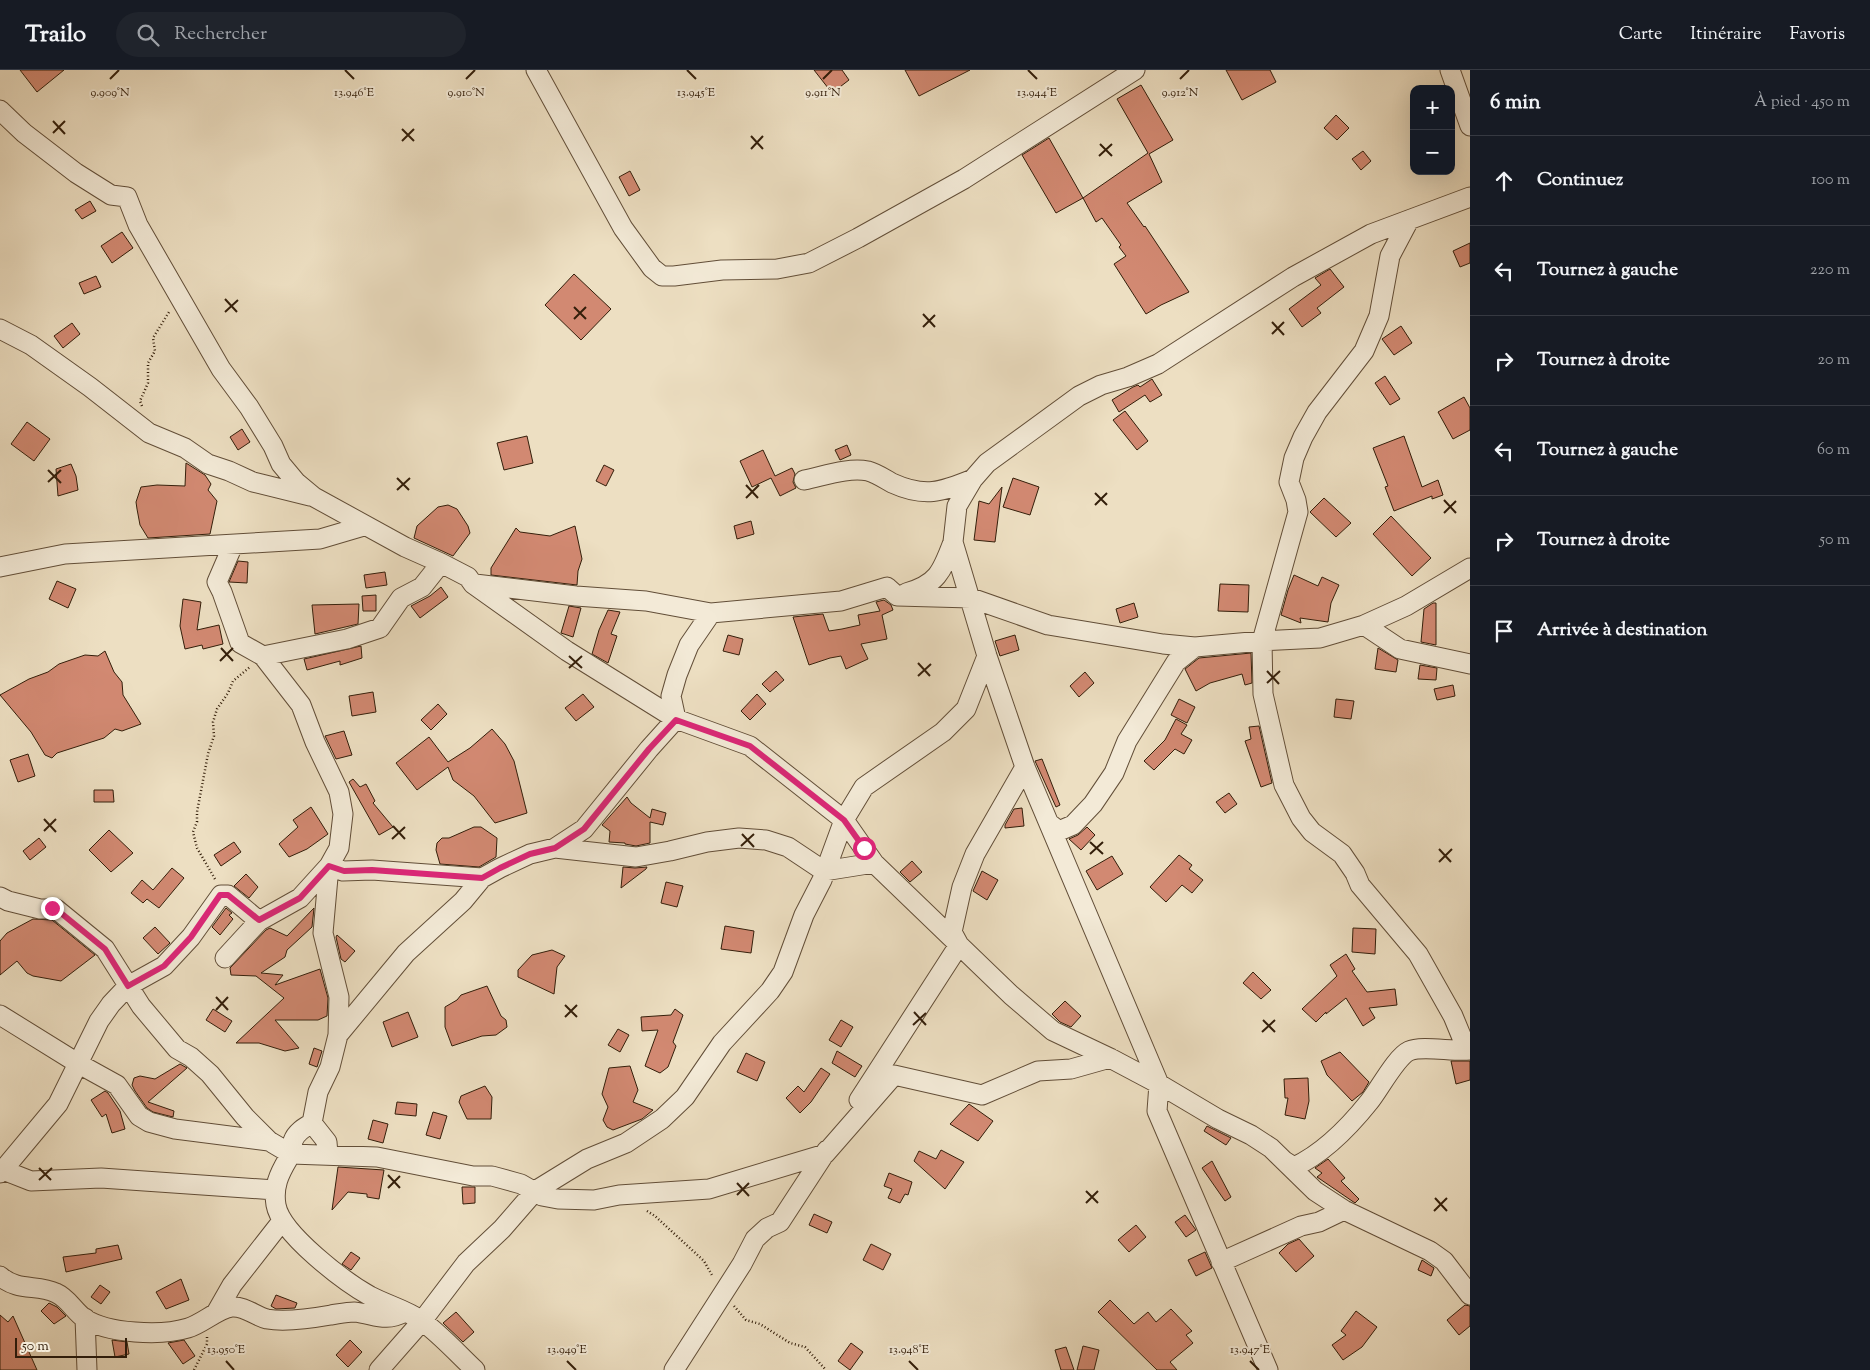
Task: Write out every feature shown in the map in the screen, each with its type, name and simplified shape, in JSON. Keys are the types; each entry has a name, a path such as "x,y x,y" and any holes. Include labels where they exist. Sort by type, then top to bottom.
{"street":[{"path":"536,70 623,228 652,268 662,276 674,276 722,270 777,269 809,263 964,179 1135,70"},
{"path":"1452,73 1470,94"},
{"path":"1452,73 1470,126"},
{"path":"0,110 24,133 76,173 111,195 128,197 138,225 221,369 250,407 273,446 281,464 296,482 314,497 364,526 405,547 441,562 468,577 473,584 567,651 676,720 750,746 844,820 874,863 1011,995 1054,1032 1110,1058 1218,1119 1251,1135 1271,1148 1315,1191 1344,1210 1430,1251 1444,1261 1470,1295"},
{"path":"897,596 924,588 936,578 945,564 953,542 957,506 973,479 988,463 1079,396 1101,385 1128,377 1158,364 1293,277 1371,234 1470,197"},
{"path":"1282,1159 1294,1167 1308,1161 1345,1130 1370,1101 1401,1055 1410,1050 1420,1048 1457,1052 1468,1050 1453,1016 1418,954 1360,885 1355,873 1342,854 1312,832 1301,818 1284,785 1263,694 1262,640 1298,512 1290,482 1294,458 1303,436 1317,412 1364,351 1379,316 1390,256 1409,220"},
{"path":"0,329 31,345 90,387 149,433 185,448 208,464 253,482 314,497"},
{"path":"804,480 855,470 870,472 916,492 943,492 973,479"},
{"path":"0,567 65,554 320,539 364,526"},
{"path":"953,542 987,656 1025,767 1159,1084 1157,1111 1268,1370"},
{"path":"224,958 259,920 300,898 329,866 339,848 343,814 339,792 315,742 301,705 263,656 240,643 217,582 233,545"},
{"path":"263,656 347,639 380,628 401,598 422,587 441,562"},
{"path":"473,584 576,596 646,601 711,612 841,601 887,587 897,596 971,598 1048,625 1163,644 1195,647 1262,640 1320,638 1364,625 1406,606 1470,568"},
{"path":"676,720 671,696 677,675 689,645 711,612"},
{"path":"1364,625 1400,649 1470,664"},
{"path":"1050,824 1059,831 1073,825 1093,804 1114,773 1127,742 1176,662 1195,647"},
{"path":"379,1370 422,1321 466,1263 502,1229 535,1191 587,1159 626,1143 662,1119 685,1097 722,1043 770,991 782,972 801,924 822,880 844,820 864,786 943,732 966,709 987,656"},
{"path":"338,1035 406,953 464,900 482,878 530,854 555,848 584,829 649,749 676,720"},
{"path":"959,945 952,932 962,887 975,854 1025,767"},
{"path":"555,848 636,857 707,842 739,838 766,840 788,847 824,871 874,863"},
{"path":"329,866 344,871 372,870 482,878"},
{"path":"329,866 323,932 339,997 338,1035 330,1067 318,1092 312,1123 302,1129 294,1138 291,1154 280,1173 275,1190 276,1206 282,1221 296,1238 340,1278 370,1296 422,1321 476,1370"},
{"path":"259,920 224,894 220,895 191,937 164,966 128,986 110,1004 99,1021 58,1104 2,1172 31,1181 101,1178 275,1190"},
{"path":"0,897 8,901 40,909 56,909 105,949 141,1006 177,1048 191,1057 210,1074 245,1117 269,1142 291,1154 377,1157 473,1176 492,1176 521,1184 542,1196 558,1199 594,1200 635,1194 709,1189 825,1154 894,1075 982,1095 1038,1071 1072,1068 1110,1058"},
{"path":"674,1370 742,1264 755,1239 767,1228 780,1222 959,945"},
{"path":"339,997 370,997"},
{"path":"0,1015 117,1085 138,1116 149,1122 175,1129 269,1142"},
{"path":"312,1123 327,1142 328,1154"},
{"path":"1221,1262 1300,1226 1319,1222 1344,1210"},
{"path":"216,1314 232,1285 282,1221"},
{"path":"0,1276 5,1281 24,1288 45,1288 59,1294 85,1318 100,1325 130,1332 158,1333 188,1328 231,1307 249,1310 267,1319 317,1317 353,1312 376,1317 394,1318 405,1312"},
{"path":"85,1318 87,1370"}],"path":[{"path":"149,433 140,401 148,383 148,363 155,351 153,338 167,316 178,292"},
{"path":"224,894 196,848 192,832 197,822 197,812 208,754 214,736 213,722 217,710 228,694 233,681 263,656"},
{"path":"194,1370 207,1344 207,1330 216,1314"}],"building":[{"path":"20,70 64,70 37,92"},
{"path":"814,70 842,70 849,80 832,93"},
{"path":"905,70 970,70 919,96"},
{"path":"1226,70 1270,70 1276,82 1242,100"},
{"path":"1141,85 1173,140 1149,154 1162,182 1127,203 1145,226 1189,292 1146,314 1114,264 1126,256 1119,247 1121,245 1102,218 1096,222 1083,198 1148,153 1117,99"},
{"path":"1336,115 1349,128 1337,140 1324,128"},
{"path":"1049,138 1083,198 1056,213 1022,155"},
{"path":"1363,151 1371,161 1361,170 1352,159"},
{"path":"630,171 640,190 629,196 619,177"},
{"path":"90,201 96,211 82,219 75,210"},
{"path":"122,232 133,248 112,263 101,246"},
{"path":"1470,243 1470,263 1460,267 1453,251"},
{"path":"1330,269 1344,287 1317,308 1321,313 1302,327 1289,309 1321,285 1315,278"},
{"path":"574,274 611,309 581,340 545,305"},
{"path":"96,276 101,287 84,294 79,283"},
{"path":"72,323 80,334 63,348 54,336"},
{"path":"1401,326 1412,343 1394,355 1382,339"},
{"path":"1385,376 1400,399 1390,405 1375,383"},
{"path":"1152,379 1162,395 1150,402 1145,395 1119,412 1112,400 1133,387 1138,385 1140,387"},
{"path":"1464,397 1470,408 1470,430 1453,439 1438,412"},
{"path":"1125,411 1148,441 1137,450 1113,420"},
{"path":"27,422 50,439 34,461 11,444"},
{"path":"242,429 250,442 238,450 230,437"},
{"path":"527,436 533,463 504,470 497,443"},
{"path":"1404,436 1422,487 1438,480 1443,495 1432,499 1432,496 1394,511 1385,487 1388,486 1373,448"},
{"path":"847,445 851,455 840,460 835,450"},
{"path":"763,450 775,476 792,468 795,474 793,482 796,488 780,496 771,478 752,487 740,461"},
{"path":"186,463 205,475 211,484 208,490 217,501 210,534 148,538 140,525 136,502 141,487 157,485 185,486"},
{"path":"71,464 76,476 78,490 58,496 56,469"},
{"path":"604,465 614,470 606,486 596,481"},
{"path":"1013,478 1039,487 1030,515 1003,507"},
{"path":"1002,487 995,542 974,540 979,501 989,504"},
{"path":"1324,498 1351,523 1336,537 1310,512"},
{"path":"448,505 457,509 468,526 470,533 453,556 414,538 417,526 438,507"},
{"path":"1391,516 1431,558 1412,576 1373,534"},
{"path":"751,521 754,534 737,539 734,526"},
{"path":"575,526 582,559 578,571 577,585 491,575 491,568 516,528 520,532 550,536"},
{"path":"238,561 248,562 247,583 229,582"},
{"path":"385,572 387,585 366,588 364,575"},
{"path":"1294,575 1318,586 1322,577 1339,585 1331,603 1328,622 1300,618 1301,623 1281,615"},
{"path":"57,581 76,589 68,608 49,599"},
{"path":"1220,584 1249,585 1248,612 1218,611"},
{"path":"441,587 448,597 420,618 411,606 430,596"},
{"path":"376,595 376,611 363,611 362,596"},
{"path":"183,599 201,602 197,630 219,625 223,644 203,649 202,645 185,649 180,626"},
{"path":"884,600 891,605 893,610 882,615 887,639 861,644 868,659 846,669 841,656 809,665 793,617 823,614 829,631 842,629 860,625 858,615 880,611 876,602"},
{"path":"1134,603 1138,617 1120,623 1116,609"},
{"path":"1436,603 1436,645 1421,642 1424,609"},
{"path":"359,604 358,624 315,634 312,605"},
{"path":"569,606 581,608 573,637 561,633"},
{"path":"608,610 620,612 611,634 617,636 608,663 592,654 599,630"},
{"path":"728,635 743,639 739,655 723,651"},
{"path":"1015,635 1019,650 1000,656 995,641"},
{"path":"361,646 362,658 340,665 340,661 307,670 304,659"},
{"path":"1378,648 1398,660 1396,672 1375,669"},
{"path":"105,651 114,672 122,682 123,695 141,724 122,731 115,729 104,738 57,753 52,758 45,755 31,732 0,695 29,679 48,672 59,664 85,655 98,656"},
{"path":"1251,653 1252,683 1245,685 1242,674 1210,683 1196,691 1185,669 1199,658"},
{"path":"1420,665 1437,668 1436,680 1418,679"},
{"path":"776,671 784,680 770,692 762,684"},
{"path":"1085,672 1094,683 1079,697 1070,686"},
{"path":"1453,685 1455,696 1437,700 1434,689"},
{"path":"373,692 376,712 352,716 349,696"},
{"path":"583,694 594,707 576,721 565,708"},
{"path":"757,694 766,704 750,720 741,711"},
{"path":"1179,699 1195,707 1187,723 1171,715"},
{"path":"1336,699 1354,701 1351,719 1334,717"},
{"path":"438,704 447,714 431,730 421,720"},
{"path":"1176,719 1187,725 1181,734 1192,740 1184,754 1175,749 1154,770 1144,761 1165,740"},
{"path":"1259,726 1272,783 1261,787 1245,741 1251,739 1249,727"},
{"path":"492,729 505,744 514,761 527,813 495,823 474,796 453,780 448,767 417,790 396,763 429,737 448,762 470,748"},
{"path":"344,731 352,755 336,759 325,736"},
{"path":"28,754 35,776 18,782 10,760"},
{"path":"1042,759 1060,805 1056,807 1035,761"},
{"path":"353,779 360,787 366,784 375,801 373,803 393,827 379,835 349,782"},
{"path":"94,790 113,790 114,802 94,802"},
{"path":"1229,793 1237,804 1225,813 1216,802"},
{"path":"627,797 631,803 650,818 652,809 666,813 663,825 650,822 650,843 636,846 609,842 610,831 602,825"},
{"path":"311,807 328,834 307,849 289,857 279,844 298,827 293,820"},
{"path":"1022,808 1024,826 1005,828 1014,809"},
{"path":"474,827 481,827 497,838 496,857 479,867 440,864 436,850 437,843 442,838 449,838"},
{"path":"1087,827 1095,835 1081,850 1069,839 1078,835"},
{"path":"109,830 133,853 111,872 89,850"},
{"path":"39,838 46,847 30,860 23,851"},
{"path":"234,842 241,852 221,866 214,855"},
{"path":"1179,855 1192,865 1189,869 1203,880 1192,893 1182,885 1166,902 1150,887"},
{"path":"1112,856 1123,874 1097,890 1086,871"},
{"path":"912,861 922,872 910,882 900,872"},
{"path":"623,867 635,868 647,867 621,888"},
{"path":"172,868 184,878 159,908 147,899 143,903 131,893 142,880 153,890"},
{"path":"982,871 998,880 987,900 973,891"},
{"path":"246,874 258,887 249,898 234,886"},
{"path":"666,882 683,886 677,907 661,903"},
{"path":"226,908 232,913 229,915 233,919 220,935 212,927"},
{"path":"314,908 312,927 287,950 285,957 261,973 283,975 275,985 320,969 328,998 327,1016 318,1020 275,1020 299,1048 285,1051 259,1043 236,1043 284,998 256,976 231,975 230,968 266,930 270,928 287,936"},
{"path":"33,919 52,920 95,955 61,981 33,976 27,973 17,961 0,975 0,941 7,933"},
{"path":"725,926 754,931 751,953 721,949"},
{"path":"155,927 170,943 158,954 143,938"},
{"path":"1353,928 1376,929 1375,954 1352,952"},
{"path":"337,935 355,951 345,962 341,959"},
{"path":"552,950 565,956 557,967 554,994 518,977 518,970 532,955"},
{"path":"1346,954 1355,969 1352,971 1367,992 1395,989 1397,1005 1369,1008 1375,1018 1363,1026 1346,998 1326,1014 1326,1012 1316,1022 1302,1009 1337,976 1330,965"},
{"path":"1253,972 1271,990 1261,999 1243,983"},
{"path":"487,986 501,1016 506,1020 507,1027 496,1035 482,1036 452,1046 445,1027 445,1007 457,1000 461,995"},
{"path":"1065,1001 1081,1016 1071,1027 1060,1022 1052,1014"},
{"path":"213,1009 232,1021 225,1032 206,1020"},
{"path":"675,1009 683,1015 673,1042 676,1046 668,1067 660,1073 645,1066 658,1030 642,1031 641,1017 671,1015"},
{"path":"408,1012 418,1037 392,1047 383,1022"},
{"path":"841,1020 853,1027 841,1047 829,1040"},
{"path":"618,1029 629,1035 620,1052 608,1045"},
{"path":"314,1048 322,1051 317,1067 309,1064"},
{"path":"837,1051 862,1066 855,1077 832,1063"},
{"path":"1340,1052 1369,1082 1363,1092 1352,1101 1327,1075 1321,1061"},
{"path":"746,1053 765,1062 757,1081 737,1072"},
{"path":"1451,1061 1470,1061 1470,1080 1456,1084"},
{"path":"180,1064 187,1068 148,1102 174,1111 173,1117 153,1112 147,1108 135,1091 132,1085 134,1078 140,1076 155,1079"},
{"path":"630,1066 638,1090 633,1102 653,1110 642,1119 613,1130 607,1127 603,1120 608,1107 602,1094 609,1068"},
{"path":"821,1068 830,1074 811,1102 800,1113 786,1098 798,1086 804,1092"},
{"path":"1308,1078 1309,1101 1305,1119 1285,1115 1288,1098 1285,1098 1284,1079"},
{"path":"485,1086 492,1097 491,1119 467,1119 459,1102 461,1096"},
{"path":"105,1091 120,1111 125,1129 112,1133 106,1114 102,1117 91,1100"},
{"path":"397,1102 417,1104 416,1116 395,1114"},
{"path":"969,1104 993,1121 978,1141 950,1124"},
{"path":"433,1112 447,1116 440,1139 426,1135"},
{"path":"373,1120 388,1124 383,1143 368,1139"},
{"path":"1207,1126 1231,1138 1226,1145 1204,1131"},
{"path":"941,1150 964,1162 945,1189 914,1161 919,1151 936,1159"},
{"path":"1328,1159 1345,1178 1341,1181 1359,1199 1355,1203 1317,1177 1322,1173 1315,1168"},
{"path":"1212,1161 1231,1197 1225,1201 1202,1168"},
{"path":"338,1167 384,1170 379,1199 367,1197 367,1194 348,1192 332,1210"},
{"path":"889,1173 912,1182 908,1195 905,1194 900,1203 888,1198 892,1189 884,1186"},
{"path":"462,1187 475,1187 475,1203 463,1204"},
{"path":"814,1214 832,1222 827,1233 809,1225"},
{"path":"1185,1215 1196,1230 1186,1237 1175,1222"},
{"path":"1136,1225 1146,1237 1129,1252 1118,1240"},
{"path":"1299,1239 1314,1256 1296,1272 1279,1253 1288,1244"},
{"path":"871,1244 891,1254 883,1270 863,1260"},
{"path":"118,1245 122,1259 66,1272 63,1257 96,1253 96,1249"},
{"path":"351,1252 360,1258 351,1270 342,1264"},
{"path":"1205,1252 1212,1268 1196,1276 1188,1260"},
{"path":"1422,1260 1434,1268 1431,1276 1418,1270"},
{"path":"181,1279 189,1300 166,1309 156,1292"},
{"path":"100,1285 110,1292 101,1304 91,1297"},
{"path":"276,1295 297,1303 295,1308 276,1309 271,1306"},
{"path":"1110,1300 1134,1324 1148,1312 1156,1322 1171,1309 1192,1331 1186,1335 1193,1343 1170,1362 1177,1370 1157,1370 1098,1312"},
{"path":"49,1303 57,1307 66,1316 54,1324 41,1311"},
{"path":"1465,1305 1470,1306 1470,1326 1459,1335 1447,1320"},
{"path":"1356,1311 1377,1327 1362,1347 1343,1360 1332,1345 1346,1335 1341,1331"},
{"path":"456,1312 474,1332 463,1342 443,1323"},
{"path":"0,1315 8,1322 13,1316 37,1370 0,1370"},
{"path":"112,1340 127,1342 129,1354 115,1357"},
{"path":"184,1340 195,1356 183,1364 168,1343"},
{"path":"350,1340 362,1352 348,1367 336,1355"},
{"path":"851,1343 863,1352 850,1370 838,1361"},
{"path":"1083,1346 1099,1350 1094,1370 1077,1370"},
{"path":"1066,1347 1074,1370 1061,1370 1055,1350"}],"route":[{"path":"52,908 56,909 105,949 128,986 164,966 174,957 191,937 220,895 228,895 259,920 300,898 329,866 344,871 372,870 482,878 530,854 555,848 584,829 649,749 676,720 750,746 844,820 864,848"}]}
